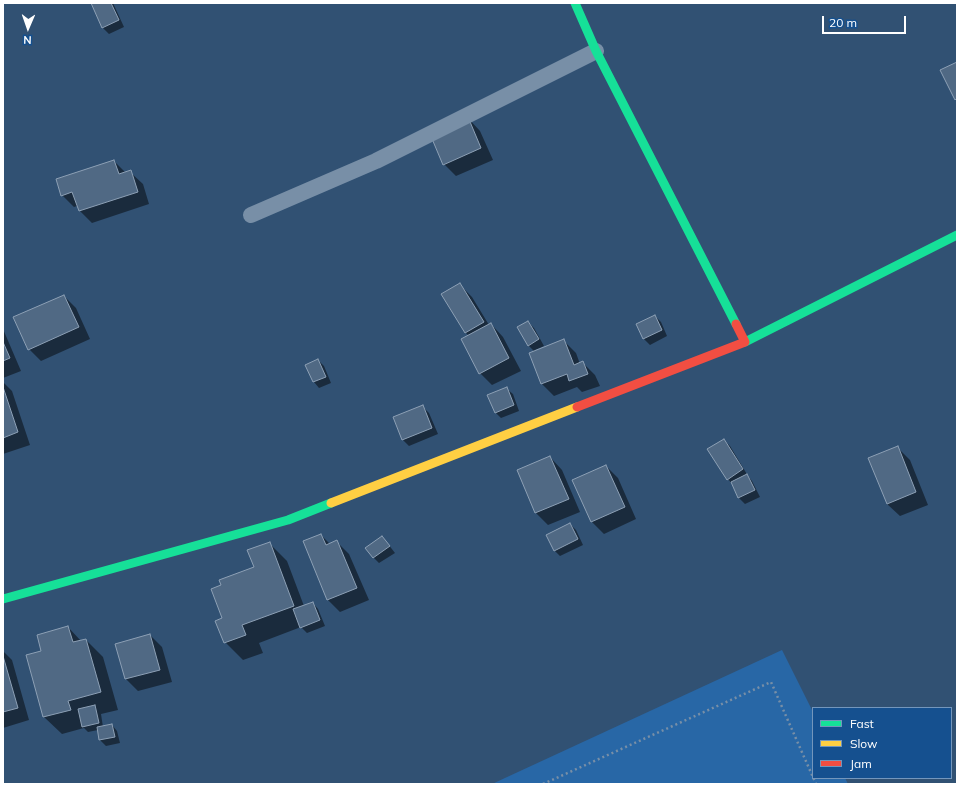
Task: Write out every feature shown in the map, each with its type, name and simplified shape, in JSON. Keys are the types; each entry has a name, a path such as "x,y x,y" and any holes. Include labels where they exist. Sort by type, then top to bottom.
{"street":[{"path":"575,3 596,51 745,342"},
{"path":"3,599 288,520 745,342 957,235"}],"lane":[{"path":"251,215 376,161 596,51"}],"path":[{"path":"543,784 771,682 812,775"}],"shaded area":[{"path":"782,650 812,710 812,779 846,779 848,784 492,784"}],"building":[{"path":"91,3 111,3 119,20 102,28"},
{"path":"957,62 957,98 955,100 940,70"},
{"path":"468,117 481,148 443,165 430,134"},
{"path":"114,160 119,174 131,170 138,192 79,211 72,192 61,196 56,179"},
{"path":"460,283 484,322 465,333 441,294"},
{"path":"64,295 79,327 28,350 13,317"},
{"path":"655,315 662,330 643,339 636,324"},
{"path":"528,321 539,339 528,346 517,327"},
{"path":"491,323 509,358 479,374 461,339"},
{"path":"564,339 574,365 583,361 588,374 569,381 567,374 541,384 529,353"},
{"path":"3,342 10,358 3,361"},
{"path":"318,359 326,377 313,382 305,365"},
{"path":"3,387 18,432 3,438"},
{"path":"507,387 514,405 495,413 487,395"},
{"path":"423,405 432,428 402,440 393,417"},
{"path":"724,439 743,469 727,480 707,449"},
{"path":"898,446 916,492 887,504 868,458"},
{"path":"550,456 569,499 535,513 517,470"},
{"path":"606,465 625,507 591,522 572,480"},
{"path":"747,474 755,490 738,498 731,482"},
{"path":"570,523 578,539 554,551 546,535"},
{"path":"321,534 326,545 337,540 357,588 327,600 303,541"},
{"path":"382,536 390,546 373,558 365,548"},
{"path":"270,542 294,606 242,625 246,635 224,643 215,621 222,618 211,589 221,585 219,580 254,567 247,550"},
{"path":"313,602 320,620 300,628 293,609"},
{"path":"68,626 73,642 86,639 101,692 68,701 71,710 43,717 26,655 41,651 37,635"},
{"path":"150,634 160,670 125,679 115,644"},
{"path":"3,656 18,708 3,712"},
{"path":"95,705 99,723 82,727 78,709"},
{"path":"112,724 115,737 99,740 97,727"}],"traffic: fast":[{"path":"575,3 596,51 736,324"},
{"path":"745,342 957,235"},
{"path":"3,599 288,520 331,503"}],"traffic: slow":[{"path":"331,503 577,407"}],"traffic: jam":[{"path":"577,407 745,342 736,324"}]}
